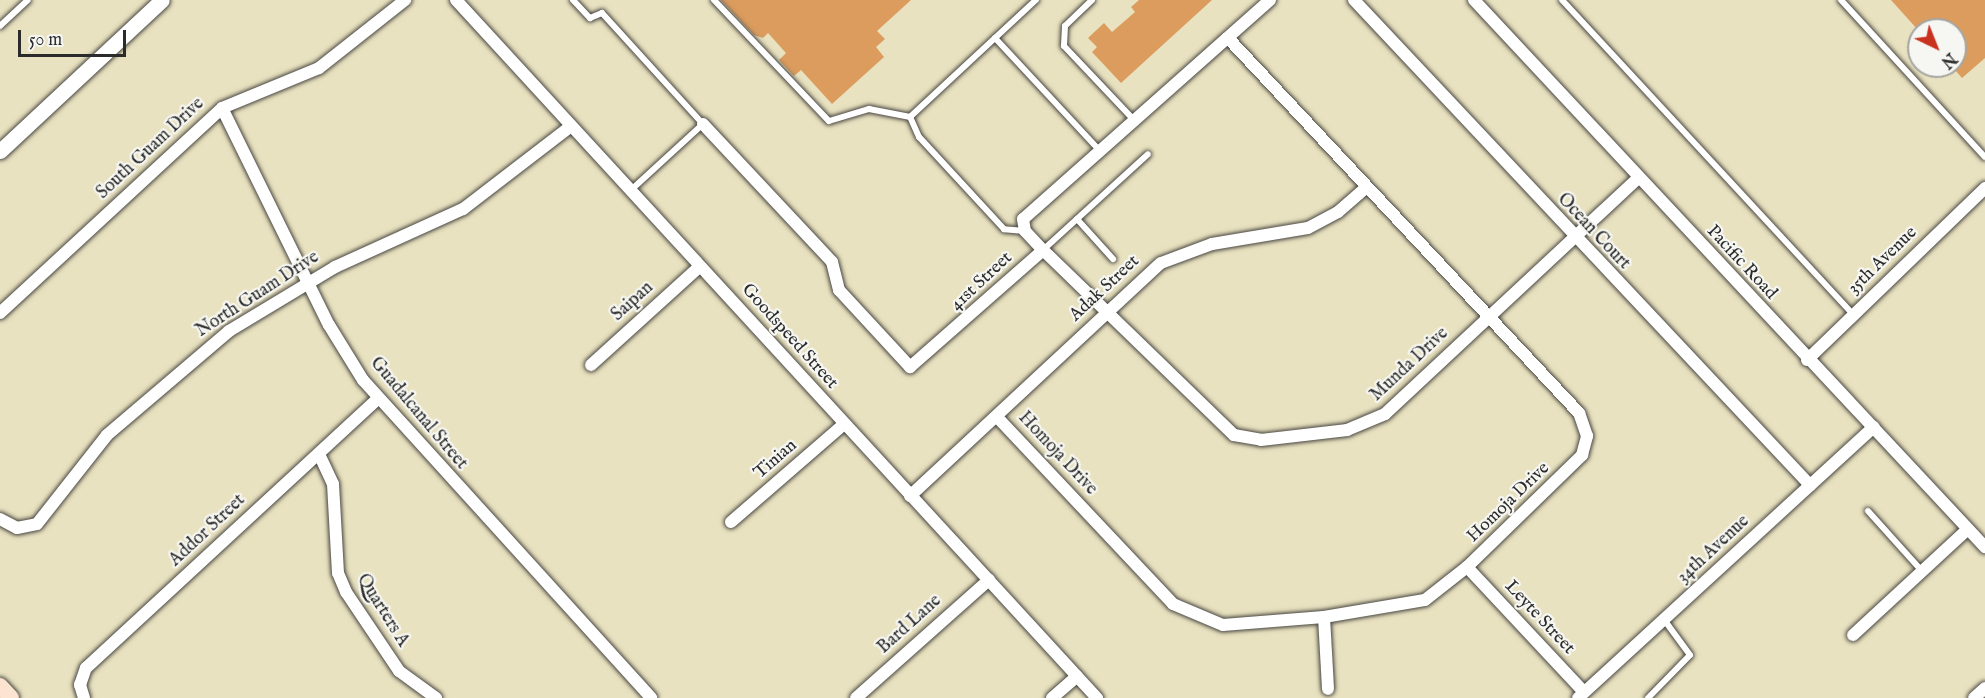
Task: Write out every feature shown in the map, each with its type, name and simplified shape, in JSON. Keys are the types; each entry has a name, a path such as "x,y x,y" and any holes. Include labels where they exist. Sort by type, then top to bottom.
{"street":[{"path":"0,151 162,0"},
{"name":"South Guam Drive","path":"0,313 222,108 319,68 405,0"},
{"name":"Goodspeed Street","path":"456,0 1097,698"},
{"path":"1042,250 1025,231 1027,213 1270,0"},
{"name":"Ocean Court","path":"1354,0 1573,238 1810,485"},
{"name":"Pacific Road","path":"1474,0 1807,360 1874,427 1985,547"},
{"name":"Homoja Drive","path":"997,417 1188,614 1223,625 1324,617 1425,600 1467,567 1578,462 1586,444 1579,413 1228,38"},
{"name":"Guadalcanal Street","path":"222,108 345,351 378,399 651,698"},
{"name":"41st Street","path":"703,124 832,262 839,290 910,367 1042,250"},
{"name":"North Guam Drive","path":"0,519 17,528 37,524 130,415 229,331 309,283 471,205 571,126"},
{"name":"Munda Drive","path":"1042,250 1107,311 1215,423 1234,435 1261,440 1369,423 1397,404 1489,315 1638,178"},
{"name":"Adak Street","path":"910,496 997,417 1148,272 1175,256 1308,228 1338,212 1367,187"},
{"name":"35th Avenue","path":"1807,360 1985,188"},
{"name":"Saipan","path":"591,365 700,266"},
{"name":"Addor Street","path":"84,698 80,685 86,668 378,399"},
{"name":"Tinian","path":"731,522 844,424"},
{"name":"34th Avenue","path":"1581,695 1665,621 1874,427"},
{"name":"Quarters A","path":"319,454 333,484 338,573 346,592 399,671 435,698"},
{"path":"1854,635 1968,529"},
{"name":"Leyte Street","path":"1467,567 1581,695"},
{"name":"Bard Lane","path":"855,698 989,580"},
{"path":"1324,617 1328,689"},
{"path":"1052,698 1077,676"},
{"path":"1974,698 1985,688"}],"lane":[{"path":"0,26 28,0"},
{"path":"573,0 590,18 602,13 703,124 630,190"},
{"path":"714,0 829,121 869,109 910,117"},
{"path":"910,117 1036,0"},
{"path":"1092,0 1065,26 1064,46 1134,120"},
{"path":"1562,0 1853,314"},
{"path":"1841,0 1985,157"},
{"path":"995,38 1099,150"},
{"path":"910,117 919,137 1004,230 1025,231"},
{"path":"1042,250 1148,154"},
{"path":"1077,219 1113,259"},
{"path":"1868,511 1922,571"},
{"path":"1648,698 1690,655 1665,621"}],"building":[{"path":"721,0 911,0 877,31 885,39 876,47 884,57 832,104 801,70 794,76 779,60 786,53 768,33 763,38 754,35"},
{"path":"1139,0 1212,0 1121,83 1092,52 1097,47 1088,38 1104,23 1112,32 1135,12 1131,7"},
{"path":"1891,0 1985,0 1985,58 1967,74 1967,18 1907,18"}]}
